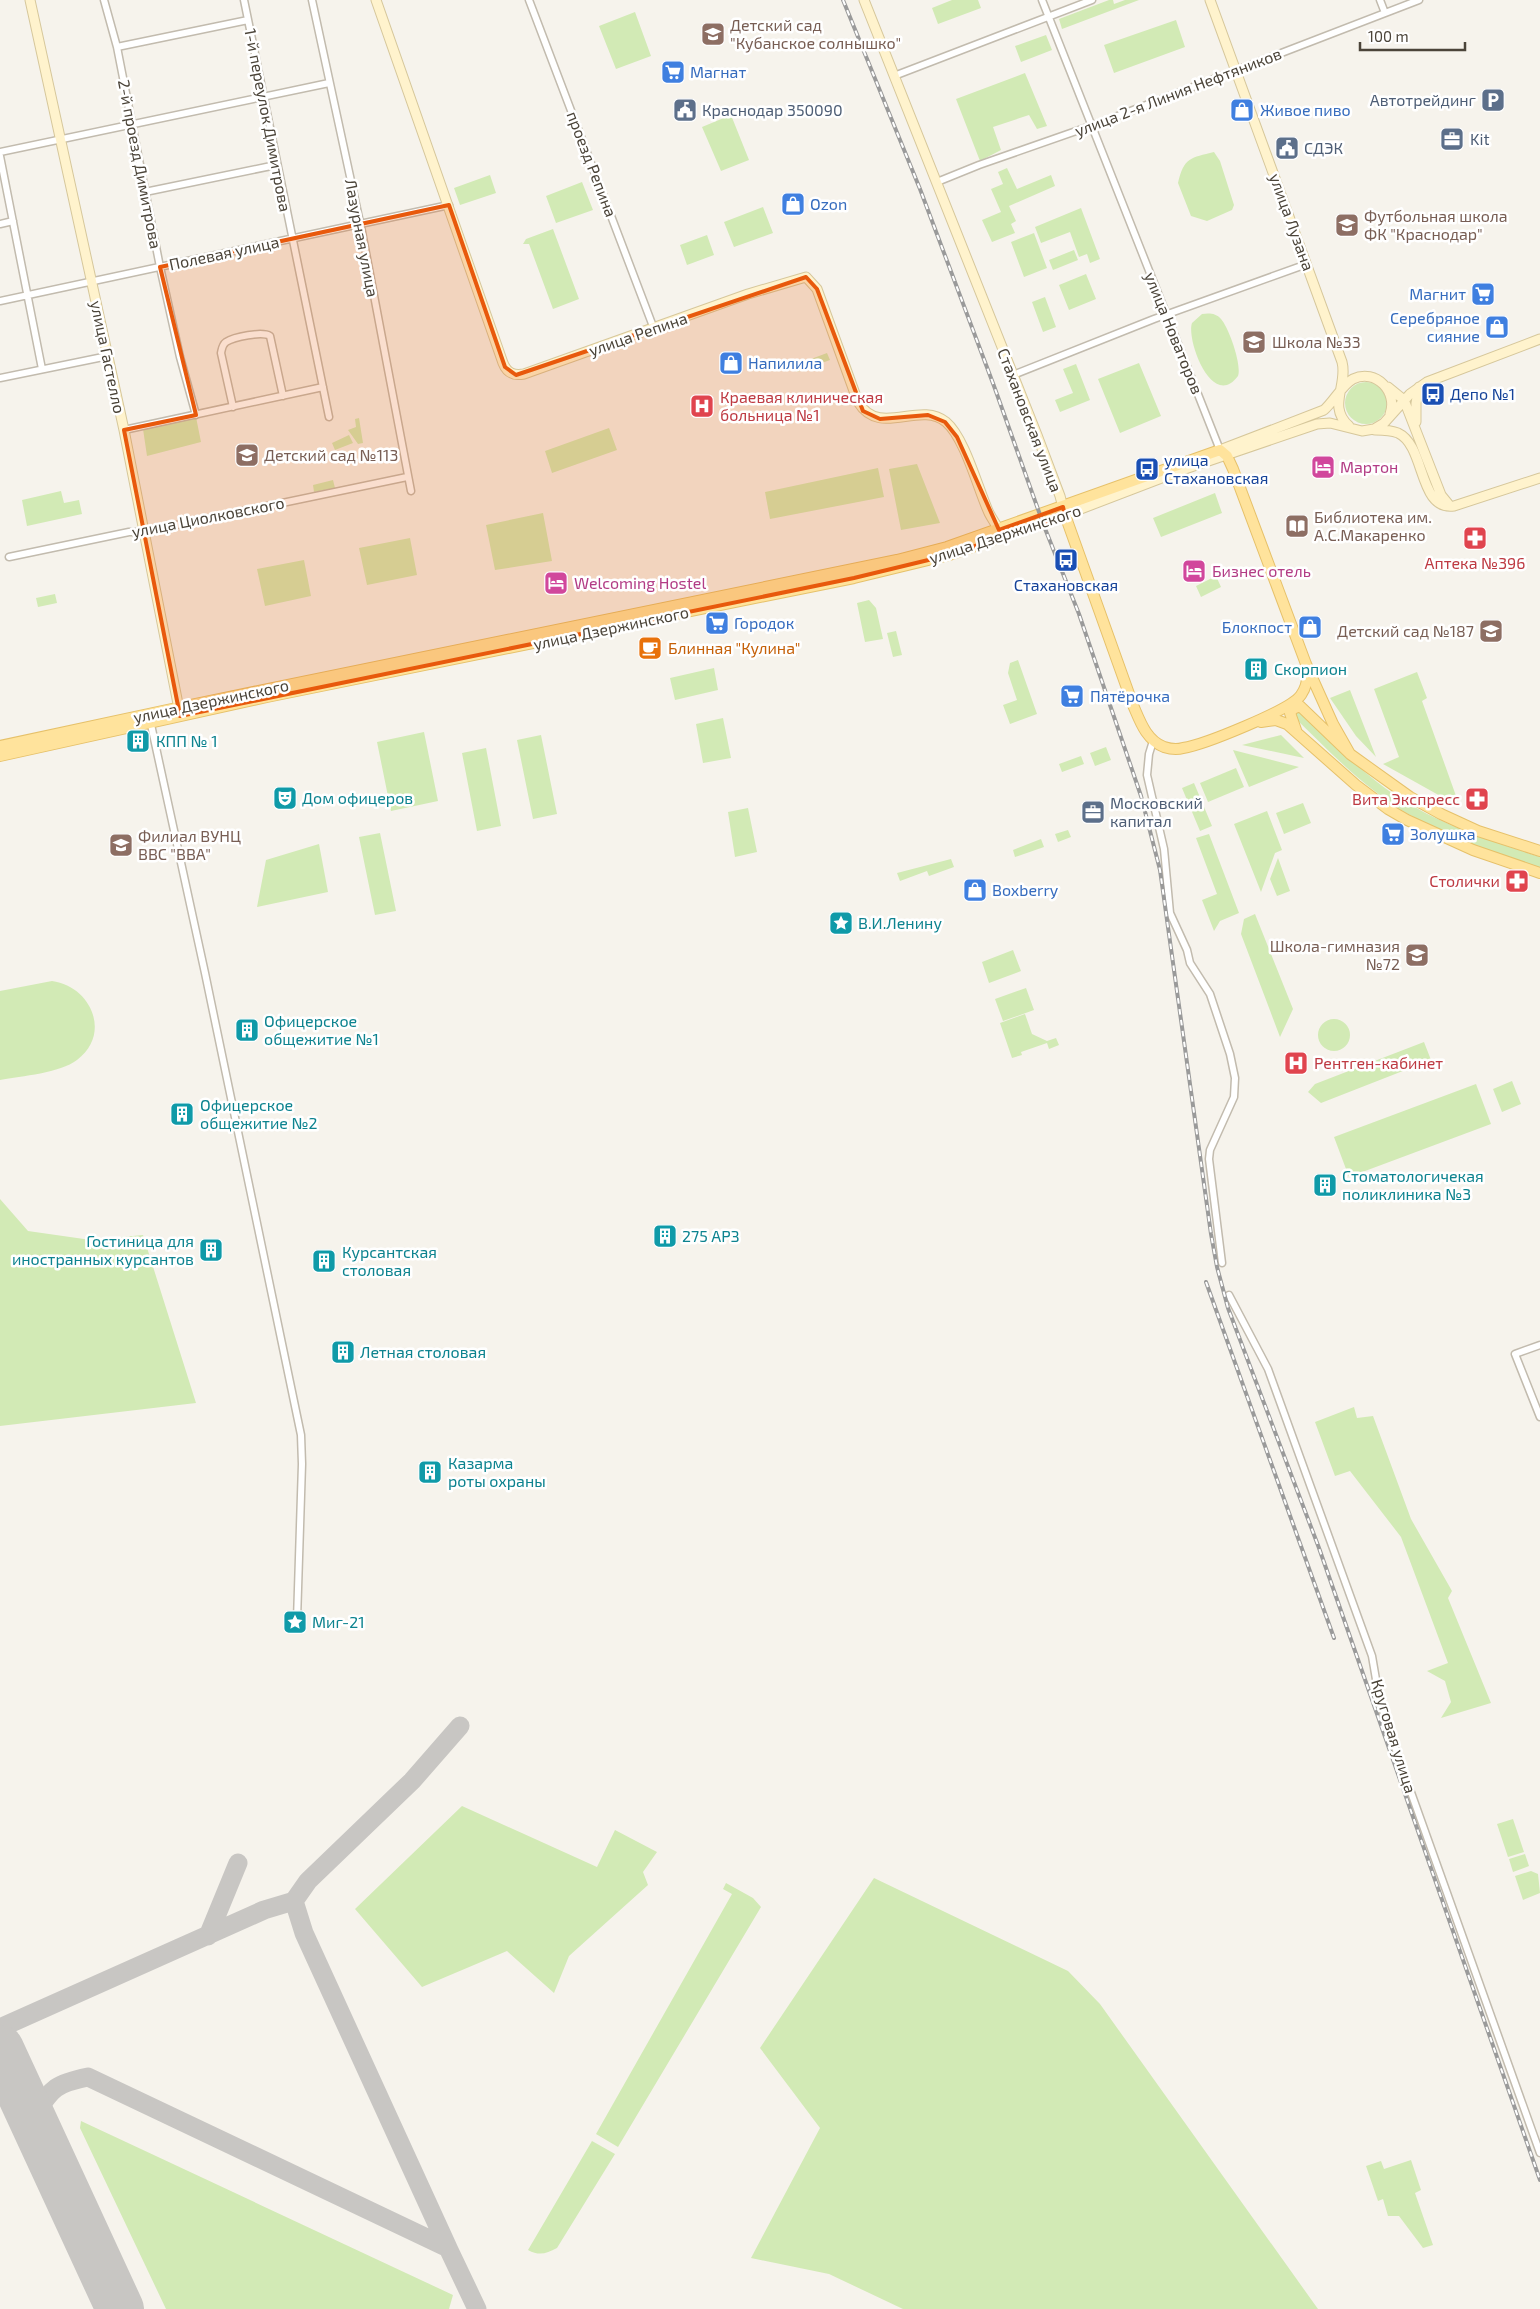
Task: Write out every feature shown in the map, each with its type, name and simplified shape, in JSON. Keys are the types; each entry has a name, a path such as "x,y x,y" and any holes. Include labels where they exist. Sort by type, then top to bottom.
{"main road":[{"name":"улица Дзержинского","path":"179,711 854,578 949,555 1223,453"},
{"name":"улица Новаторов","path":"1223,453 1256,528 1306,664 1333,724 1350,754"},
{"name":"улица Дзержинского","path":"0,756 179,711 896,560 947,547 1064,511"},
{"name":"Стахановская улица","path":"1064,511 1133,705 1142,725 1153,741"},
{"path":"1153,741 1166,748 1183,748 1243,726 1294,702 1303,691 1308,673 1306,664"},
{"path":"1296,730 1290,714 1293,709 1300,706 1350,754 1410,797 1478,831 1540,851"},
{"name":"улица Дзержинского","path":"0,746 149,718"},
{"path":"1243,726 1276,720 1296,730 1338,770 1388,809 1407,820 1473,850 1540,873"}],"street":[{"name":"улица Гастелло","path":"30,0 124,430 179,711"},
{"name":"2-й проезд Димитрова","path":"104,0 117,47 160,267 180,357 196,415"},
{"name":"1-й переулок Димитрова","path":"244,0 265,96 276,165 329,417"},
{"name":"Лазурная улица","path":"312,0 360,225 411,491"},
{"name":"улица Репина","path":"376,0 503,363 509,372 516,375 524,374 806,277 811,280 817,289 858,402 864,411 868,415 880,418 928,415 938,417 945,422 957,437 990,514 999,530"},
{"name":"проезд Репина","path":"529,0 654,329"},
{"name":"Стахановская улица","path":"864,0 1013,375 1064,511"},
{"name":"улица Новаторов","path":"1042,0 1050,16 1166,315 1223,453"},
{"path":"894,76 1092,0"},
{"name":"улица Лузана","path":"1210,0 1342,362 1345,375 1341,391"},
{"path":"1380,0 1385,13"},
{"name":"улица 2-я Линия Нефтяников","path":"937,182 1419,0"},
{"path":"117,47 248,20"},
{"path":"0,152 329,83"},
{"path":"0,156 42,369"},
{"path":"145,192 276,165"},
{"name":"Полевая улица","path":"0,301 448,205"},
{"path":"0,224 13,221"},
{"path":"1013,375 1166,315 1307,264"},
{"path":"233,407 221,353 223,346 227,341 262,333 270,336 283,396"},
{"path":"1370,430 1382,425 1404,400 1427,382 1540,339"},
{"path":"0,378 108,356"},
{"name":"улица Дзержинского","path":"1223,453 1319,413 1333,402 1348,382 1360,377 1374,378 1386,386"},
{"path":"1386,386 1404,400 1441,495 1450,506 1540,478"},
{"path":"1386,386 1392,402 1390,415"},
{"path":"124,430 322,387"},
{"path":"1417,432 1416,403 1419,387"},
{"path":"1341,391 1338,403 1340,413 1345,422 1354,428"},
{"name":"улица Дзержинского","path":"1223,453 1317,424 1330,423 1354,428 1394,431 1405,437 1412,449 1434,500 1439,504 1450,506"},
{"name":"улица Циолковского","path":"8,557 129,532 143,532 408,477"},
{"path":"149,718 205,973 298,1420 302,1464 297,1620"},
{"path":"1153,741 1149,754 1147,775 1164,850 1170,913 1187,950 1190,964 1210,994 1230,1054 1235,1078 1234,1097 1210,1150 1211,1178 1222,1263"},
{"name":"Круговая улица","path":"1229,1296 1268,1369 1372,1656 1379,1697 1388,1728 1540,2153"},
{"path":"1540,1345 1515,1354 1540,1417"}],"highlighted area":[{"path":"449,205 505,367 516,375 806,277 817,289 863,411 880,419 928,415 945,422 957,437 999,530 1063,507 1065,515 949,555 854,578 180,716 124,430 196,415 160,267"}],"green space":[{"path":"952,0 978,0 981,8 938,24 932,8"},
{"path":"1113,0 1114,4 1125,0 1139,0 1062,29 1059,19"},
{"path":"635,12 651,56 616,69 599,26"},
{"path":"1176,20 1185,47 1114,73 1104,45"},
{"path":"1046,35 1052,50 1021,62 1015,46"},
{"path":"1025,73 1047,126 1037,129 1029,115 993,127 1001,150 980,161 956,99"},
{"path":"731,115 749,160 721,171 702,127"},
{"path":"1214,152 1220,161 1234,205 1232,210 1207,221 1191,216 1178,183 1186,163 1194,158"},
{"path":"1007,168 1017,189 1051,175 1055,186 1009,206 1016,221 1011,224 1015,233 992,242 982,220 1001,212 991,189 1003,184 998,172"},
{"path":"490,175 496,193 460,205 454,188"},
{"path":"582,182 593,210 556,223 546,196"},
{"path":"763,207 773,233 734,247 724,222"},
{"path":"1081,208 1100,259 1090,263 1087,254 1079,257 1070,232 1041,243 1035,227"},
{"path":"553,229 579,299 553,309 529,244 523,244 526,239"},
{"path":"1034,233 1047,268 1024,277 1011,242"},
{"path":"707,235 714,255 687,265 680,245"},
{"path":"1074,250 1078,260 1053,270 1049,260"},
{"path":"1086,274 1096,299 1069,310 1059,285"},
{"path":"1045,297 1056,327 1043,332 1032,302"},
{"path":"1202,314 1212,314 1219,317 1231,338 1239,371 1238,376 1228,384 1219,385 1210,379 1197,356 1191,331 1192,323"},
{"path":"827,353 830,360 797,372 795,365"},
{"path":"1139,363 1161,416 1120,433 1098,379"},
{"path":"1076,364 1090,400 1060,412 1055,400 1073,393 1063,369"},
{"path":"1370,382 1378,385 1384,391 1387,403 1384,415 1378,421 1362,424 1354,421 1348,415 1345,399 1348,391 1354,385"},
{"path":"196,417 201,442 147,456 143,429"},
{"path":"359,418 363,443 358,444 348,430 356,427 355,419"},
{"path":"609,428 617,450 552,473 545,451"},
{"path":"349,435 353,443 335,450 332,443"},
{"path":"917,464 940,523 901,530 889,469"},
{"path":"878,468 884,497 770,519 765,492"},
{"path":"333,480 335,488 314,492 313,485"},
{"path":"61,491 64,503 79,500 82,514 27,526 22,500"},
{"path":"1215,493 1222,513 1161,537 1153,518"},
{"path":"543,513 552,561 495,570 486,525"},
{"path":"410,538 417,575 367,585 359,548"},
{"path":"304,560 311,596 265,606 257,569"},
{"path":"1216,576 1221,587 1201,597 1196,586"},
{"path":"55,594 57,603 38,607 36,598"},
{"path":"869,600 876,608 883,639 865,642 857,603"},
{"path":"896,631 902,655 893,657 887,633"},
{"path":"1018,660 1037,714 1010,724 1003,705 1017,700 1008,673 1010,663"},
{"path":"714,668 718,690 675,700 670,678"},
{"path":"1417,672 1427,698 1422,701 1460,807 1383,764 1399,757 1374,689"},
{"path":"1350,690 1376,757 1356,736 1330,698"},
{"path":"1297,709 1362,769 1403,800 1421,811 1460,829 1540,857 1540,868 1457,838 1425,824 1394,805 1349,770 1294,717"},
{"path":"723,718 731,758 703,763 696,724"},
{"path":"424,732 438,801 391,811 377,742"},
{"path":"541,735 557,814 533,819 517,740"},
{"path":"1281,735 1304,758 1242,745"},
{"path":"1106,747 1111,760 1095,766 1090,753"},
{"path":"486,748 501,826 477,831 462,753"},
{"path":"1233,750 1299,767 1249,787"},
{"path":"1081,756 1084,764 1062,772 1059,764"},
{"path":"1236,768 1244,787 1208,802 1200,783"},
{"path":"1194,783 1212,826 1200,831 1182,788"},
{"path":"1303,803 1311,823 1284,834 1276,813"},
{"path":"748,808 757,852 735,857 728,812"},
{"path":"1267,811 1282,850 1275,853 1261,892 1234,824"},
{"path":"1068,830 1071,837 1058,842 1055,834"},
{"path":"380,833 396,911 375,915 359,837"},
{"path":"1209,834 1239,913 1220,921 1214,931 1202,900 1217,894 1196,838"},
{"path":"1041,839 1044,847 1015,857 1013,850"},
{"path":"319,844 328,892 257,907 266,860"},
{"path":"1278,858 1290,891 1277,896 1270,879"},
{"path":"951,859 954,867 929,876 927,871 900,881 897,873"},
{"path":"1255,914 1293,1009 1280,1037 1241,934 1244,919"},
{"path":"1013,950 1021,971 989,983 982,962"},
{"path":"52,981 66,985 86,1001 95,1025 88,1049 77,1060 61,1068 0,1080 0,991"},
{"path":"1026,988 1034,1010 1003,1021 995,999"},
{"path":"1025,1014 1032,1034 1047,1041 1056,1038 1059,1045 1049,1049 1047,1043 1021,1052 1022,1055 1012,1058 1000,1023"},
{"path":"1334,1019 1340,1020 1345,1024 1349,1029 1349,1041 1345,1046 1340,1050 1334,1051 1328,1050 1323,1046 1319,1041 1318,1035 1319,1029 1323,1024 1328,1020"},
{"path":"1424,1042 1431,1060 1321,1103 1308,1092 1315,1084"},
{"path":"1512,1081 1521,1104 1502,1112 1493,1089"},
{"path":"1476,1084 1491,1124 1349,1177 1334,1137"},
{"path":"0,1199 28,1231 91,1240 143,1235 196,1403 0,1426"},
{"path":"1354,1407 1357,1418 1373,1416 1411,1519 1452,1591 1448,1598 1491,1703 1441,1718 1451,1702 1445,1681 1427,1671 1448,1663 1401,1537 1350,1471 1335,1476 1315,1422"},
{"path":"462,1806 597,1867 615,1830 657,1852 643,1872 648,1885 569,1956 554,1993 507,1951 422,1987 355,1909"},
{"path":"1513,1819 1524,1852 1508,1857 1497,1824"},
{"path":"1525,1854 1529,1866 1513,1872 1509,1859"},
{"path":"1531,1871 1538,1874 1540,1893 1523,1900 1515,1876"},
{"path":"874,1878 1068,1971 1100,2004 1318,2309 903,2309 829,2274 751,2258 820,2128 760,2048"},
{"path":"726,1883 753,1898 761,1907 618,2147 596,2134 732,1894 723,1889"},
{"path":"81,2121 453,2295 449,2309 166,2309 80,2128"},
{"path":"592,2141 615,2154 557,2248 542,2254 528,2250"},
{"path":"1411,2160 1421,2190 1415,2193 1433,2245 1423,2248 1399,2216 1388,2216 1383,2199 1378,2201 1366,2166 1381,2161 1384,2169"}],"taxiway":[{"path":"448,2248 304,1933 294,1901 308,1881 412,1781 460,1726"},
{"path":"208,1936 238,1863"},
{"path":"0,2028 264,1910 294,1901"},
{"path":"32,2118 54,2089 67,2082 88,2077 448,2248 477,2309"}],"runway":[{"path":"0,2049 120,2309"}],"railway":[{"path":"843,0 920,189 994,386 1044,526 1079,614 1141,796 1160,870 1211,1234 1217,1267 1228,1308 1319,1548 1540,2180"},
{"path":"1206,1282 1334,1638"}],"place":[{"name":"Детский сад \"Кубанское солнышко\"","path":"713,34"},
{"name":"Магнат","path":"673,72"},
{"name":"Автотрейдинг","path":"1493,100"},
{"name":"Краснодар 350090","path":"685,110"},
{"name":"Живое пиво","path":"1242,110"},
{"name":"Kit","path":"1452,139"},
{"name":"СДЭК","path":"1287,148"},
{"name":"Ozon","path":"793,204"},
{"name":"Футбольная школа ФК \"Краснодар\"","path":"1347,225"},
{"name":"Магнит","path":"1483,294"},
{"name":"Серебряное сияние","path":"1497,327"},
{"name":"Школа №33","path":"1254,342"},
{"name":"Напилила","path":"731,363"},
{"name":"Депо №1","path":"1433,394"},
{"name":"Краевая клиническая больница №1","path":"702,406"},
{"name":"Детский сад №113","path":"247,455"},
{"name":"Мартон","path":"1323,467"},
{"name":"улица Стахановская","path":"1147,469"},
{"name":"Библиотека им. А.С.Макаренко","path":"1297,526"},
{"name":"Аптека №396","path":"1475,538"},
{"name":"Стахановская","path":"1066,560"},
{"name":"Бизнес отель","path":"1194,571"},
{"name":"Welcoming Hostel","path":"556,583"},
{"name":"Городок","path":"717,623"},
{"name":"Блокпост","path":"1310,627"},
{"name":"Детский сад №187","path":"1491,631"},
{"name":"Блинная \"Кулина\"","path":"650,648"},
{"name":"Скорпион","path":"1256,669"},
{"name":"Пятёрочка","path":"1072,696"},
{"name":"КПП № 1","path":"138,741"},
{"name":"Дом офицеров","path":"285,798"},
{"name":"Вита Экспресс","path":"1477,799"},
{"name":"Московский капитал","path":"1093,812"},
{"name":"Золушка","path":"1393,834"},
{"name":"Филиал ВУНЦ ВВС \"ВВА\"","path":"121,845"},
{"name":"Столички","path":"1517,881"},
{"name":"Boxberry","path":"975,890"},
{"name":"В.И.Ленину","path":"841,923"},
{"name":"Школа-гимназия №72","path":"1417,955"},
{"name":"Офицерское общежитие №1","path":"247,1030"},
{"name":"Рентген-кабинет","path":"1296,1063"},
{"name":"Офицерское общежитие №2","path":"182,1114"},
{"name":"Стоматологичекая поликлиника №3","path":"1325,1185"},
{"name":"275 АРЗ","path":"665,1236"},
{"name":"Гостиница для иностранных курсантов","path":"211,1250"},
{"name":"Курсантская столовая","path":"324,1261"},
{"name":"Летная столовая","path":"343,1352"},
{"name":"Казарма роты охраны","path":"430,1472"},
{"name":"Миг-21","path":"295,1622"}]}
